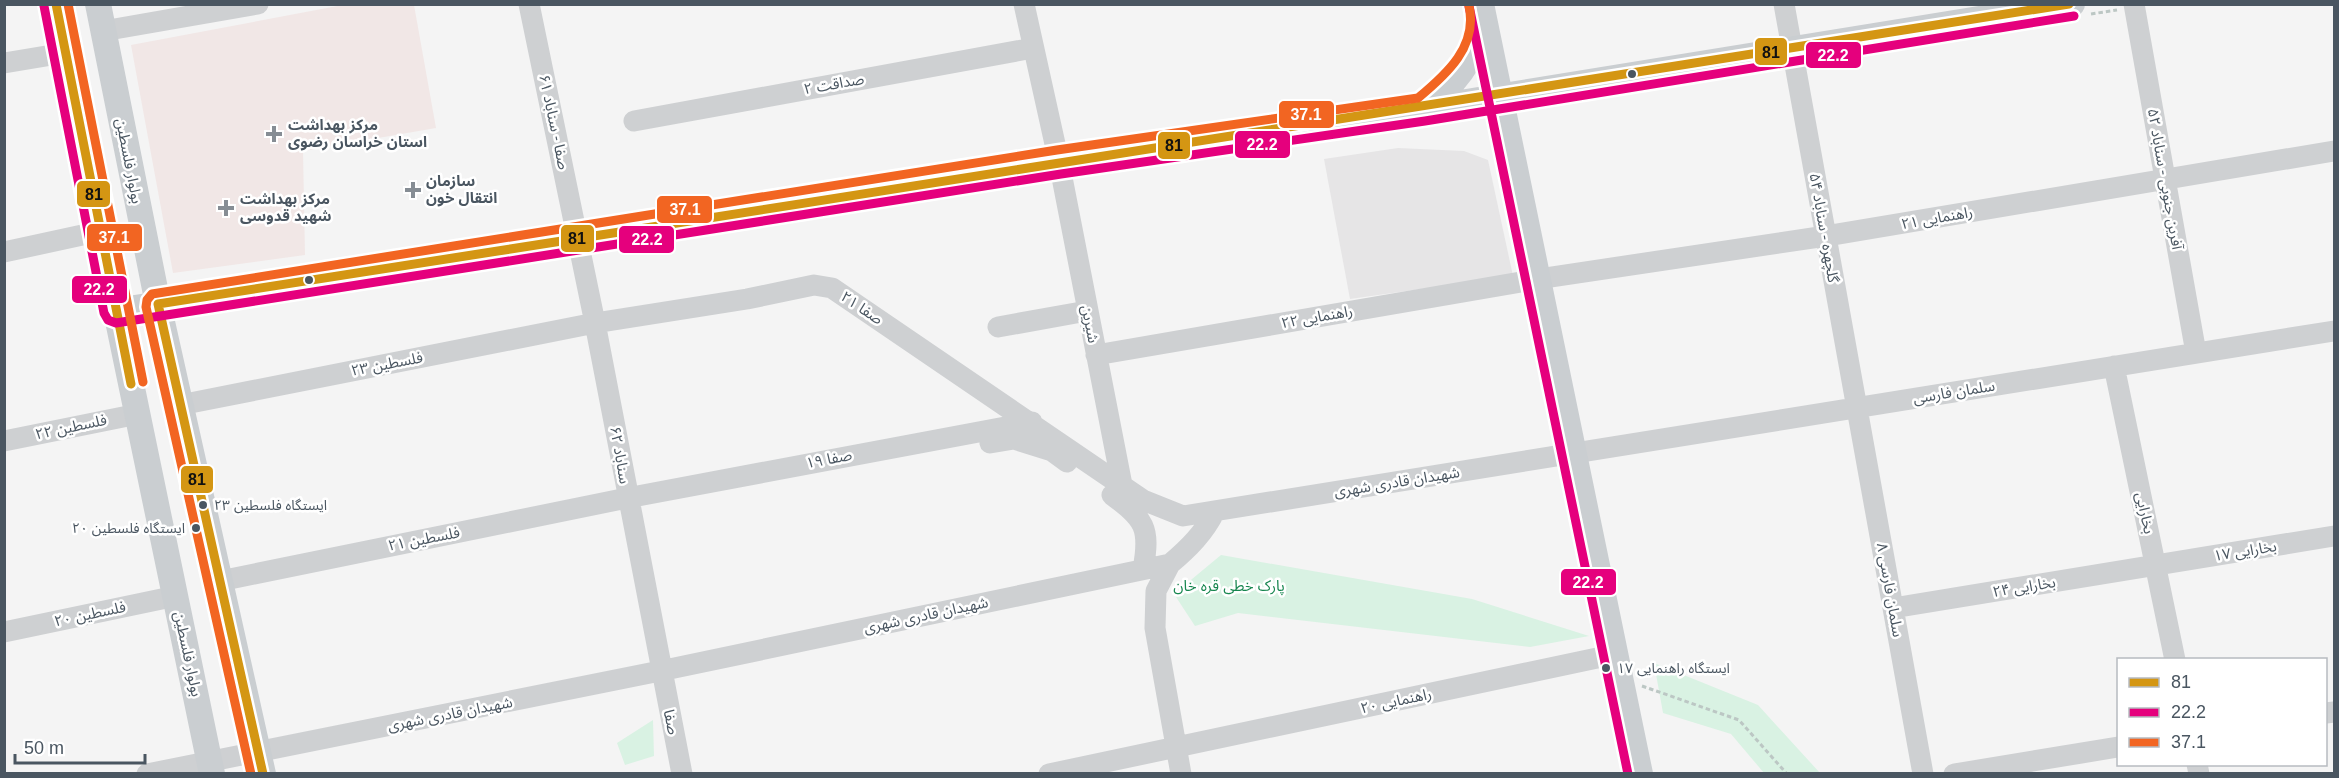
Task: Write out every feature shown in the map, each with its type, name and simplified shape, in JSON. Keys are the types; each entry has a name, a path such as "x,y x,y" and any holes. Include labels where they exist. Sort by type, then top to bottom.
{"main road":[{"name":"بولوار فلسطین","path":"56,4 116,311 211,767"},
{"name":"بولوار فلسطین","path":"98,4 158,304 260,768"},
{"path":"116,311 578,240 1059,162 1423,109 2072,4"},
{"path":"1483,14 1640,774"},
{"path":"1423,109 1445,93 1463,72 1476,49 1483,14"}],"street":[{"path":"103,31 258,4"},
{"name":"صفا - سناباد ۶۱","path":"529,4 578,240"},
{"name":"شیرین","path":"1024,4 1059,162 1122,484"},
{"name":"گلچهره - سناباد ۵۴","path":"1784,4 1857,407"},
{"name":"آفرین جنوبی - سناباد ۵۲","path":"2134,4 2196,353"},
{"name":"صداقت ۲","path":"634,121 1033,48"},
{"path":"4,63 64,53"},
{"name":"راهنمایی ۲۱","path":"1538,279 1826,236 2334,151"},
{"path":"4,252 87,234"},
{"name":"سناباد ۶۲","path":"578,240 660,671"},
{"name":"راهنمایی ۲۲","path":"1096,355 1538,279"},
{"name":"صفا ۲۱","path":"595,323 747,299 814,285 832,288 1122,484"},
{"path":"999,327 1087,311"},
{"name":"فلسطین ۲۳","path":"180,405 595,323"},
{"name":"سلمان فارسی","path":"1574,453 2334,331"},
{"name":"بخارایی","path":"2114,366 2175,658"},
{"name":"سلمان فارسی ۸","path":"1857,407 1923,774"},
{"name":"فلسطین ۲۲","path":"4,441 138,414"},
{"name":"صفا ۱۹","path":"627,498 1032,422"},
{"path":"878,450 909,457 1014,439 1052,451 1133,511 1146,529 1143,569"},
{"name":"شهیدان قادری شهری","path":"1122,484 1143,500 1183,516 1574,453"},
{"name":"فلسطین ۲۱","path":"220,581 627,498"},
{"path":"1181,774 1155,628 1156,591 1170,564 1207,528 1215,511"},
{"name":"بخارایی ۱۷","path":"2156,565 2334,536"},
{"name":"شهیدان قادری شهری","path":"147,774 211,767 260,768 660,671 1170,564"},
{"name":"بخارایی ۲۴","path":"1893,608 2156,565"},
{"name":"فلسطین ۲۰","path":"4,632 176,596"},
{"name":"راهنمایی ۲۰","path":"1049,774 1176,747 1618,666"},
{"name":"صفا","path":"660,671 682,774"},
{"path":"1954,774 2117,747"}],"path":[{"path":"1618,666 1739,720 1787,774"}],"shaded area":[{"name":"مرکز بهداشت استان خراسان رضوی","path":"348,4 414,5 436,128 303,151 305,255 173,273 131,45"},
{"path":"1398,148 1464,151 1488,160 1513,276 1350,299 1324,159"}],"green space":[{"name":"پارک خطی قره خان","path":"1221,555 1472,599 1589,636 1530,647 1238,613 1195,626 1174,594"},
{"path":"1654,663 1758,705 1820,773 1764,773 1731,734 1663,713"},
{"path":"653,720 654,756 625,765 617,743"}],"transit line":[{"name":"81","path":"56,4 131,384"},
{"name":"37.1","path":"68,4 143,382"},
{"name":"81","path":"263,774 158,304 2069,4"},
{"name":"22.2","path":"44,6 104,313 108,320 116,323 1061,174 1425,121 2074,16"},
{"name":"22.2","path":"1469,6 1628,774"},
{"name":"37.1","path":"251,774 146,307 147,300 152,294 1057,150 1418,98 1458,58 1469,34 1471,20 1469,6"}],"place":[{"name":"مرکز بهداشت استان خراسان رضوی","path":"274,134"},
{"name":"سازمان انتقال خون","path":"413,190"},
{"name":"مرکز بهداشت شهید قدوسی","path":"226,208"},
{"name":"ایستگاه فلسطین ۲۳","path":"203,505"},
{"name":"ایستگاه فلسطین ٢۰","path":"196,528"},
{"name":"ایستگاه راهنمایی ۱۷","path":"1606,668"}]}
